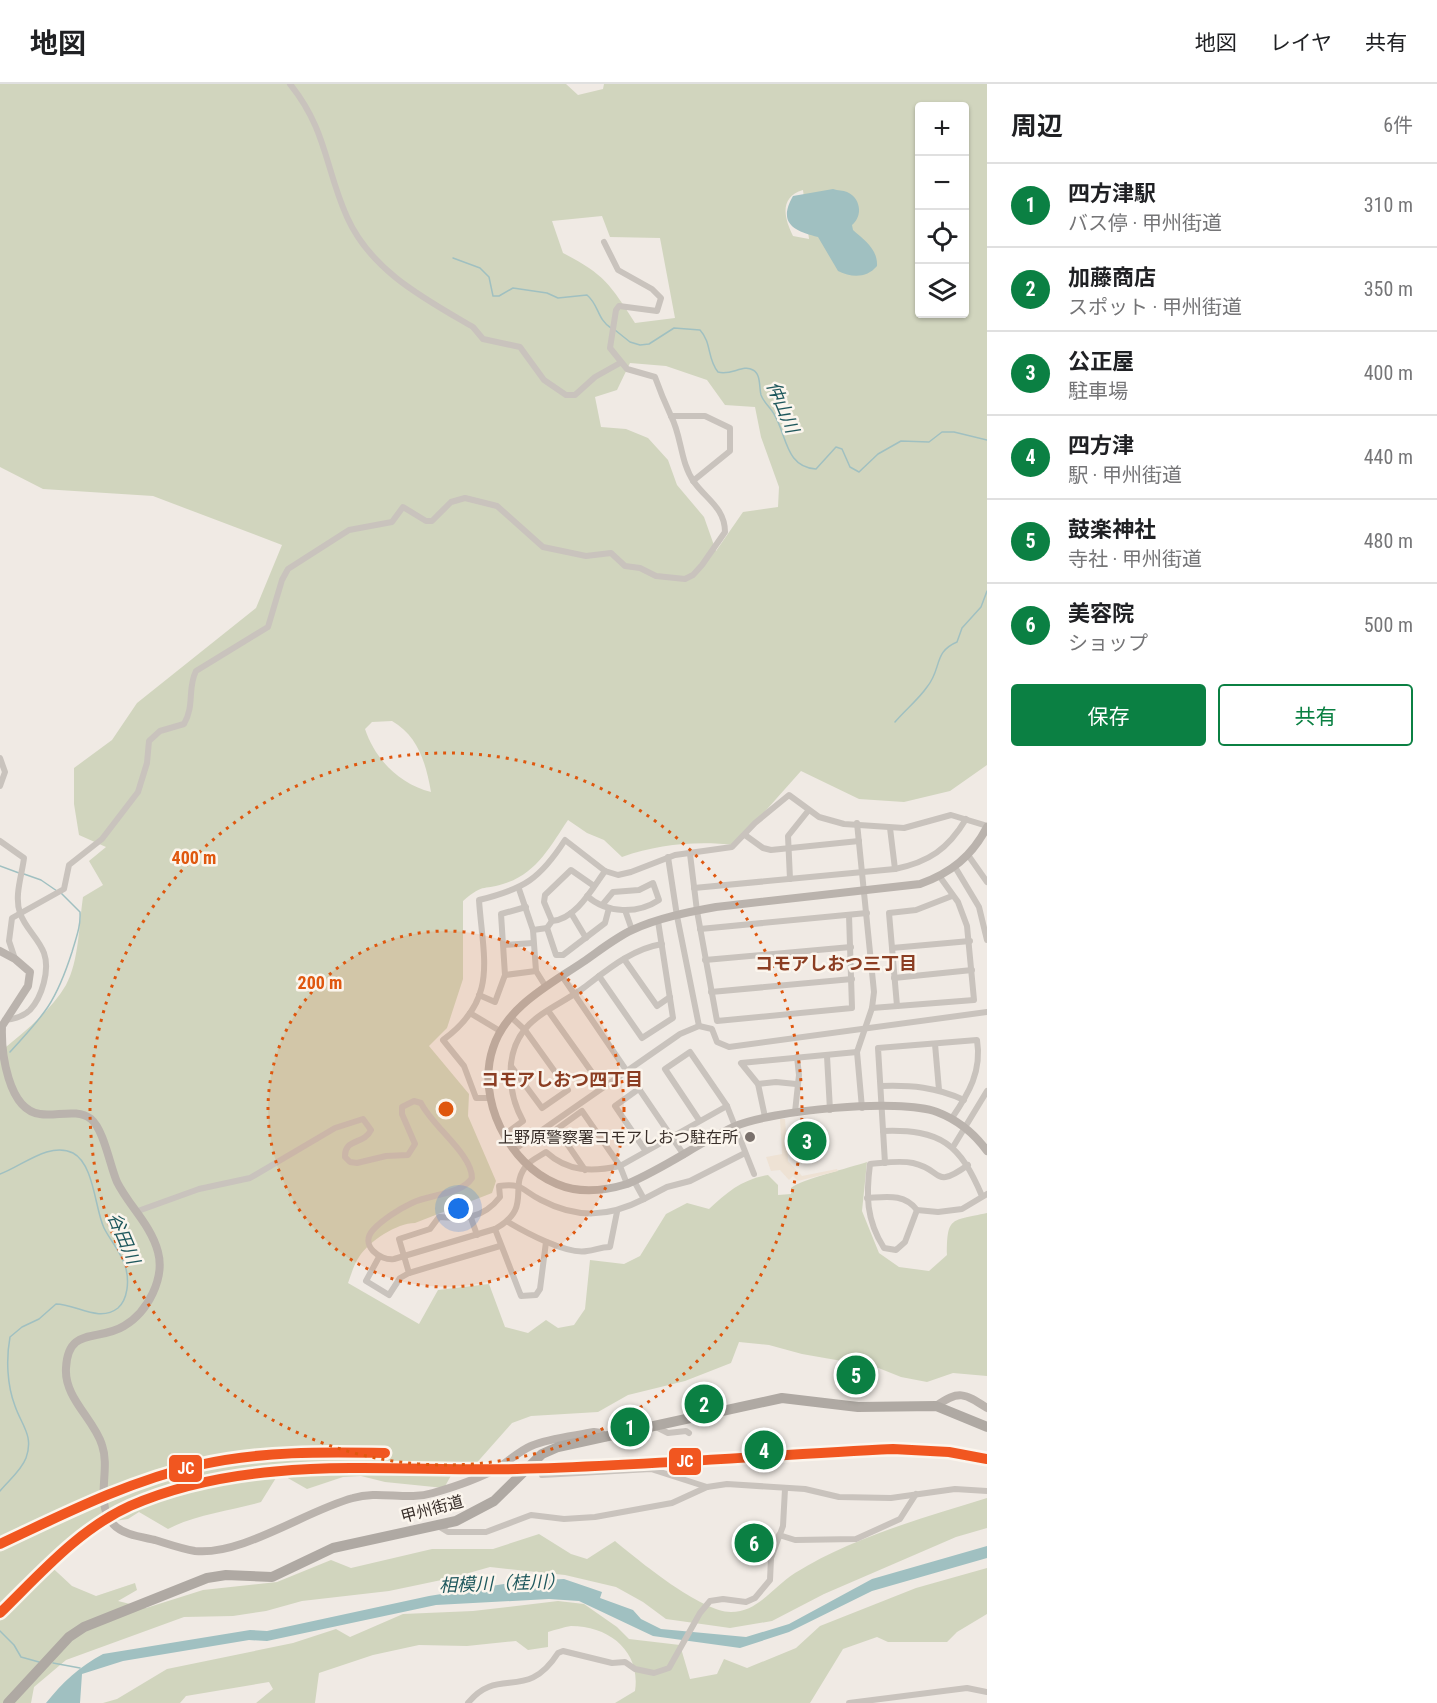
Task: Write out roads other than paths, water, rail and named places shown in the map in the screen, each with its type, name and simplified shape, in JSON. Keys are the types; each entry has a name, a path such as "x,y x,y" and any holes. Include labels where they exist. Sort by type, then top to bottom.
{"highway":[{"name":"甲州街道","path":"8,1703 69,1637 84,1627 200,1580 225,1575 272,1577 333,1548 437,1526 479,1511 501,1495 536,1458 552,1449 782,1398 858,1407 936,1406 987,1427"}],"street":[{"path":"290,84 316,124 348,220 366,247 392,275 416,293 473,327 483,339 520,347 544,380 566,395 575,395 595,377 620,363"},
{"path":"15,958 9,941 12,918 64,889 69,865 102,839 138,792 147,763 149,741 160,731 184,724 191,711 192,680 196,671 268,627 282,580 288,569 297,561 349,530 392,522 403,507 426,521 432,521 451,502 465,498 497,506 543,547 586,556 611,553 625,566 639,568 656,576 685,579 693,575 702,565 725,532 722,515 714,502 693,481 683,460 671,416 655,377 633,373 620,363 610,348 616,310 625,306 657,311 662,302 658,293 618,270 604,242"},
{"path":"671,416 705,416 730,428 730,451 693,481"},
{"path":"0,758 5,772 0,786"},
{"path":"489,1098 476,1098 464,1066 443,1040 462,1027 479,995 486,974 479,900 519,889 547,867 566,840 605,871 618,874 631,872 668,857 732,847 755,823 789,795 808,811 832,822 890,828 917,825 940,816 966,819 987,826 968,855 955,867 940,877 920,884 697,910 632,930 546,987 511,1017 500,1031 489,1064 489,1098 492,1111 505,1134 528,1164 541,1176 577,1190 595,1191 631,1182 735,1126 765,1117 795,1112 882,1106 920,1108 952,1118 966,1128 987,1151"},
{"path":"790,879 786,848 788,836 808,811"},
{"path":"694,888 895,869 917,864 939,852 957,834 966,819"},
{"path":"857,824 866,892 874,992 872,1008 858,1052 862,1108"},
{"path":"890,828 895,869"},
{"path":"745,835 763,848 859,841"},
{"path":"0,840 24,858 20,879 20,914 45,955 45,977 31,1009 16,1018 4,1020"},
{"path":"690,854 705,960 717,1021 850,1010 854,1005 849,915"},
{"path":"968,855 984,870 987,882"},
{"path":"668,857 699,1026"},
{"path":"955,867 979,907 987,940"},
{"path":"552,921 544,902 545,895 571,870 594,886"},
{"path":"552,921 560,920 571,912 587,896 605,871"},
{"path":"872,1008 974,1000 970,941 963,913 940,877"},
{"path":"552,921 548,928 555,955 563,955 605,924 606,906 613,892 639,890 653,884 659,900 645,908 625,910 606,906 587,896"},
{"path":"519,889 533,930 536,971 546,987"},
{"path":"897,1006 889,913 925,907 952,896"},
{"path":"479,995 495,1002 505,975 501,914 526,907"},
{"path":"625,910 632,930"},
{"path":"571,912 586,938"},
{"path":"700,929 867,913"},
{"path":"599,976 642,1038 673,1018 658,921"},
{"path":"533,930 548,928"},
{"path":"892,948 970,941"},
{"path":"504,945 533,943"},
{"path":"505,1134 523,1121 512,1097 511,1066 525,1030 624,959 662,944"},
{"path":"705,960 851,947"},
{"path":"0,951 15,958 30,972 28,986 4,1020 2,1034 15,1097 30,1112 40,1115 82,1114 90,1118 102,1139 118,1185 138,1211 156,1246 160,1261 159,1282 135,1316 124,1326 90,1335 69,1348 66,1367 69,1388 103,1447 106,1514 117,1527 126,1532 193,1551 225,1547 350,1498 386,1494 423,1496 437,1492 498,1468 532,1445 594,1432 606,1437"},
{"path":"624,959 657,1006 670,997"},
{"path":"894,978 972,970"},
{"path":"505,975 536,971"},
{"path":"562,976 684,1155"},
{"path":"711,992 852,979"},
{"path":"549,1012 601,1085 680,1034 699,1026 712,1029 717,1042 729,1047 987,1012"},
{"path":"470,1013 500,1031"},
{"path":"511,1017 525,1030 568,1090 542,1108 511,1066"},
{"path":"885,1162 878,1048 977,1040 979,1052 977,1071 964,1100 952,1118"},
{"path":"935,1044 939,1090"},
{"path":"699,1120 665,1069 690,1052 727,1106 754,1174"},
{"path":"765,1117 758,1084 741,1063 858,1052"},
{"path":"827,1056 830,1110"},
{"path":"795,1112 796,1084 799,1075 797,1057"},
{"path":"516,1149 626,1069"},
{"path":"758,1084 776,1082 796,1084"},
{"path":"881,1086 907,1085 939,1090 964,1100"},
{"path":"640,1088 615,1106 645,1150"},
{"path":"953,1147 987,1091"},
{"path":"138,1211 199,1189 250,1178 335,1128 353,1120 363,1119 371,1130 363,1140 349,1144 345,1149 345,1156 350,1162 357,1163 386,1156 408,1155 415,1144 402,1114 402,1107 414,1101 421,1103 428,1118 471,1168 472,1179 465,1186 412,1203 372,1230 369,1242 372,1251 388,1260 495,1230 508,1222 517,1210 522,1173 528,1164 546,1152 562,1164 585,1170 620,1166 727,1106"},
{"path":"585,1170 557,1129 582,1111 644,1199"},
{"path":"867,1198 896,1197 909,1201 917,1210 938,1212 962,1209 985,1195 968,1165 953,1147 928,1133 883,1131"},
{"path":"409,1273 399,1239 430,1229 439,1217 471,1218 495,1203 500,1197 499,1186 520,1185 555,1207 583,1213 618,1212 667,1187 690,1181 745,1153"},
{"path":"917,1210 902,1247 890,1250 884,1248 871,1223 867,1198 870,1164 912,1163 942,1178 949,1178 968,1165"},
{"path":"508,1222 546,1242 586,1252 597,1247 610,1247 618,1212"},
{"path":"471,1218 477,1235"},
{"path":"495,1230 521,1296 536,1295 540,1289 546,1242"},
{"path":"379,1257 366,1281 389,1295 400,1278 409,1273 500,1246"},
{"path":"936,1406 951,1395 962,1394 987,1408"},
{"path":"656,1426 662,1432 686,1431 689,1434"},
{"path":"542,1475 651,1469 706,1486"},
{"path":"437,1526 448,1532 486,1532 531,1515 564,1519 595,1517 672,1503 706,1486 727,1484 805,1489 839,1497 891,1498 955,1489 987,1491"},
{"path":"550,1676 558,1653 563,1651 612,1664 625,1662 634,1669 662,1673 673,1662 700,1613 710,1601 723,1599 746,1602 755,1598 770,1580 771,1558 783,1526 785,1489"},
{"path":"779,1536 795,1540 856,1539 900,1519 916,1494"},
{"path":"849,1703 966,1688 987,1692"},
{"path":"468,1703 484,1692 502,1692"}],"water":[{"path":"833,189 847,192 858,203 859,212 852,225 853,230 870,245 877,260 877,266 864,275 854,276 838,271 818,237 796,229 788,220 787,213 793,196"},
{"path":"987,1546 987,1558 872,1591 789,1632 740,1648 653,1636 579,1601 549,1599 436,1605 267,1641 249,1640 123,1661 82,1674 80,1703 46,1703 72,1676 103,1654 250,1630 267,1631 429,1596 522,1581 564,1579 602,1592 600,1598 633,1610 641,1619 661,1629 746,1637 789,1624 872,1579"}],"waterway":[{"name":"仲山川","path":"453,258 480,268 489,277 493,296 499,296 513,288 547,293 558,298 587,295 611,328"},
{"name":"仲山川","path":"615,330 630,342 640,345 649,344 674,328 700,330 718,372 728,373 745,368 756,372 761,395 774,414 788,449 798,463 806,467 816,469 836,447 842,449 850,467 859,472 878,454 901,441 929,442 942,432 954,432 987,440"},
{"path":"895,722 932,680 944,651 957,642 962,628 981,607 987,591"},
{"path":"0,866 19,873"},
{"path":"24,874 41,880 57,891"},
{"path":"10,1052 55,996 72,952 79,927 80,912 61,893"},
{"name":"谷田川","path":"0,1174 35,1156 54,1150 73,1153 80,1159 90,1177 104,1228 120,1253 127,1274 126,1295 118,1308 111,1312 95,1313 56,1304 39,1319 22,1327 10,1337 8,1354 10,1389 29,1443 24,1463 0,1491"},
{"name":"谷田川","path":"0,1631 14,1645 21,1657 39,1662"},
{"name":"谷田川","path":"53,1663 80,1668"}],"place":[{"name":"上野原警察署コモアしおつ駐在所","path":"750,1137"},
{"name":"公正屋","path":"807,1141"},
{"name":"鼓楽神社","path":"856,1375"},
{"name":"加藤商店","path":"704,1404"},
{"name":"四方津駅","path":"630,1427"},
{"name":"四方津","path":"764,1450"},
{"name":"美容院","path":"754,1543"}],"district":[{"name":"コモアしおつ三丁目","path":"836,963"},
{"name":"コモアしおつ四丁目","path":"562,1079"}],"water label":[{"name":"相模川（桂川）","path":"502,1583"}]}
